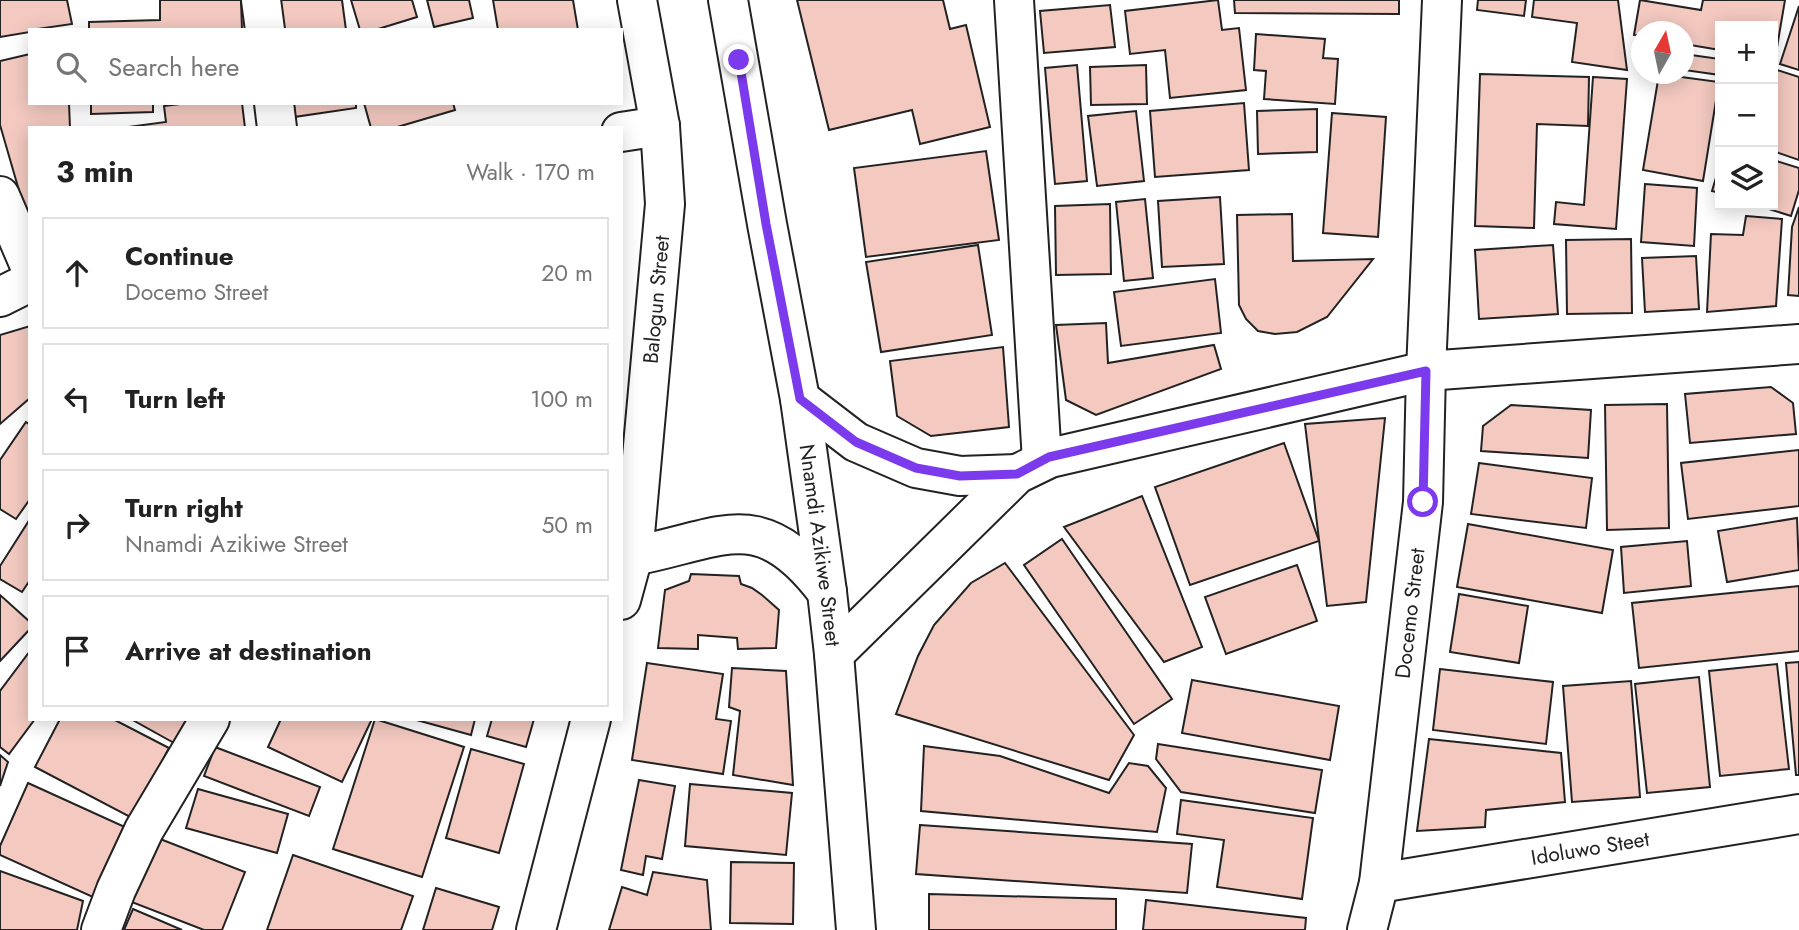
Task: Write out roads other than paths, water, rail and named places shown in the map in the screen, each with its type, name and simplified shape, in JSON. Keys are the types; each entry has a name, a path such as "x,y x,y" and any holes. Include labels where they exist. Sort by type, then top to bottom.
{"street":[{"path":"261,0 265,28"},
{"name":"Balogun Street","path":"623,593 633,556 629,507 665,204 660,126 637,0"},
{"name":"Nnamdi Azikiwe Street","path":"728,0 766,224 800,399 827,592 856,930"},
{"path":"834,654 1030,467 1014,0"},
{"name":"Docemo Street","path":"1367,930 1379,883 1423,502 1442,0"},
{"path":"274,105 277,126"},
{"path":"623,132 660,126"},
{"path":"0,196 28,261"},
{"path":"0,298 28,283"},
{"path":"800,399 856,442 916,468 960,476 1030,467 1426,371 1799,344"},
{"path":"633,556 672,548 700,538 729,534 750,535 773,541 792,552 811,570 827,592"},
{"path":"101,930 144,830 209,721"},
{"path":"536,930 590,721"},
{"name":"Idoluwo Steet","path":"1379,883 1799,814"}]}
